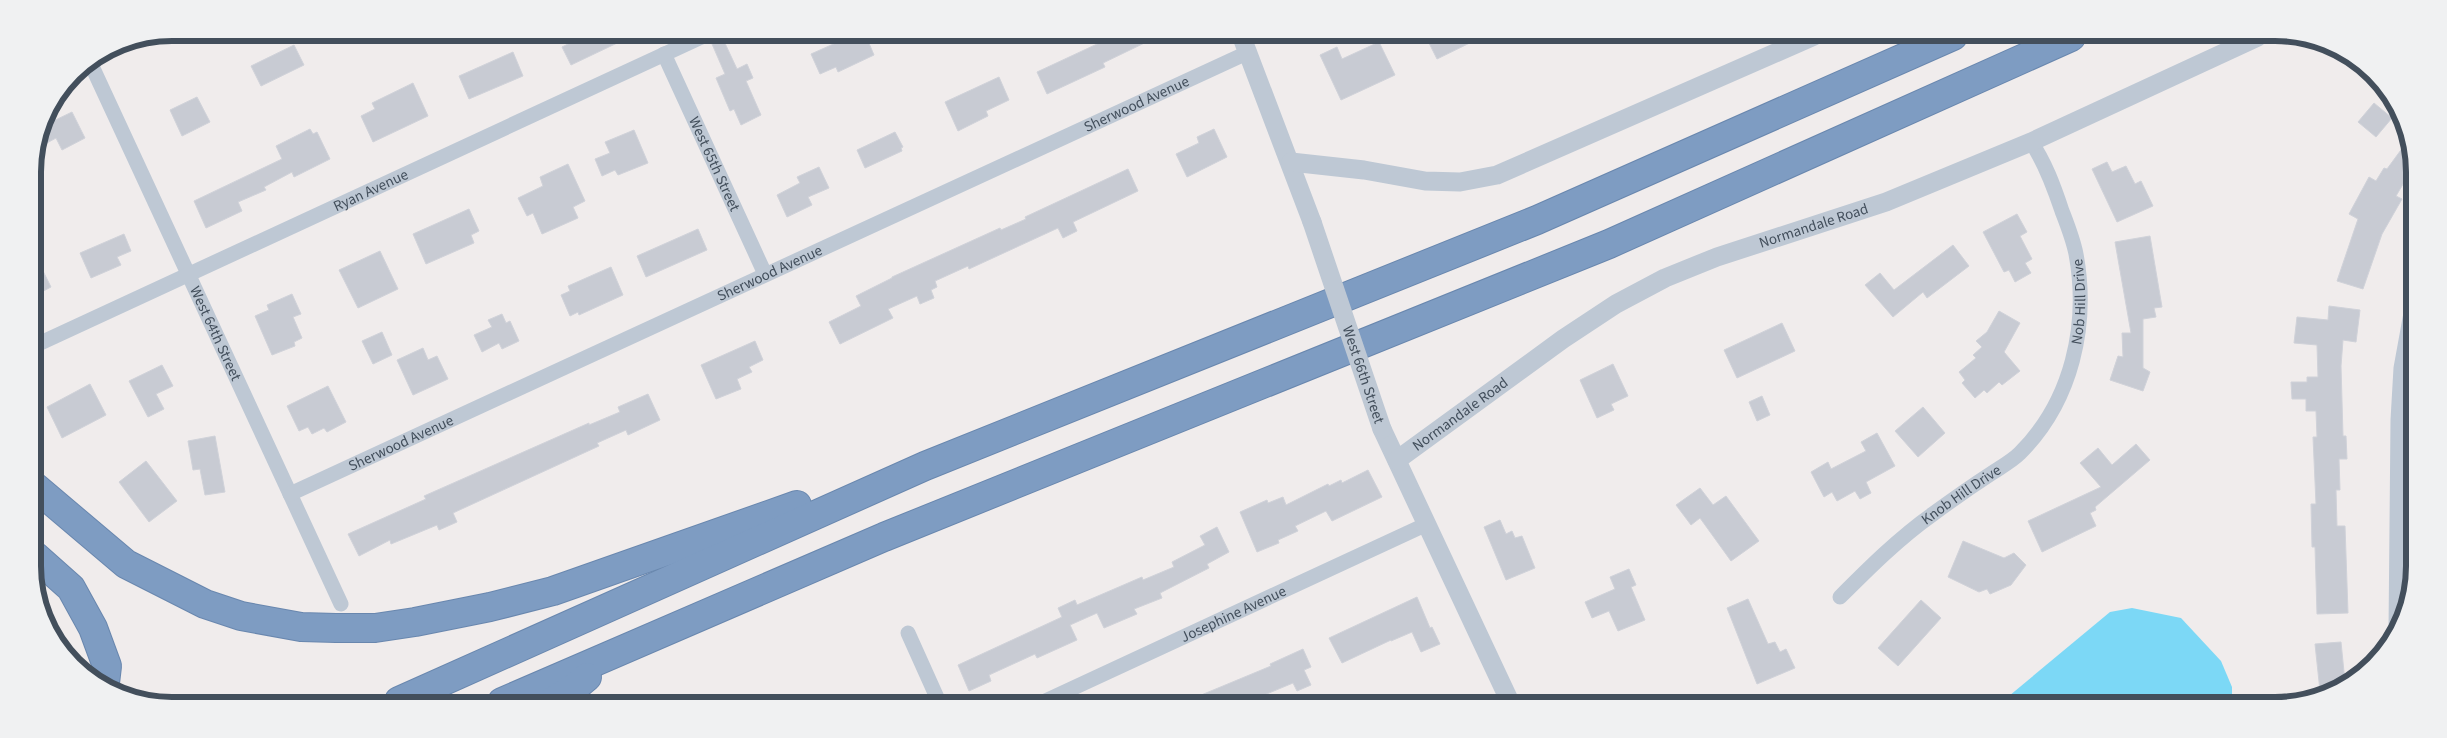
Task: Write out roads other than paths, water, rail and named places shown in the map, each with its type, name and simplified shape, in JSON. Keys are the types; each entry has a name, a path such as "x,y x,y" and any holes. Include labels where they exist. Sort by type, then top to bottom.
{"highway":[{"path":"408,697 925,466 1537,220 1941,41"},
{"path":"514,697 884,537 1609,244 2062,41"},
{"path":"41,493 126,564 205,604 241,616 301,627 375,628 466,612 553,591 786,509 925,466"},
{"path":"41,561 71,588 93,628 107,666 106,679"},
{"path":"559,697 575,687 614,652"}],"street":[{"name":"West 66th Street","path":"1244,41 1291,162 1382,429 1507,696"},
{"path":"1291,162 1364,170 1425,181 1460,182 1497,175 1802,41"},
{"name":"Normandale Road","path":"1397,460 1563,339 1616,304 1665,278 1717,258 1886,202 2031,142 2249,41"},
{"name":"Ryan Avenue","path":"42,342 691,42"},
{"name":"Sherwood Avenue","path":"290,494 1249,52"},
{"name":"West 65th Street","path":"664,54 765,274"},
{"name":"West 64th Street","path":"93,68 342,604"},
{"name":"Nob Hill Drive","path":"2031,142 2039,154 2059,201 2076,253 2080,294 2078,338 2072,369 2067,381"},
{"path":"2396,615 2398,411 2401,368 2406,340"},
{"name":"Knob Hill Drive","path":"1840,597 1882,555 1931,515 2019,455 2042,424 2067,381"},
{"name":"Josephine Avenue","path":"1055,697 1427,524"},
{"path":"908,633 937,697"}],"water":[{"path":"2132,608 2181,618 2221,661 2232,687 2232,696 2009,696 2110,612"}]}
